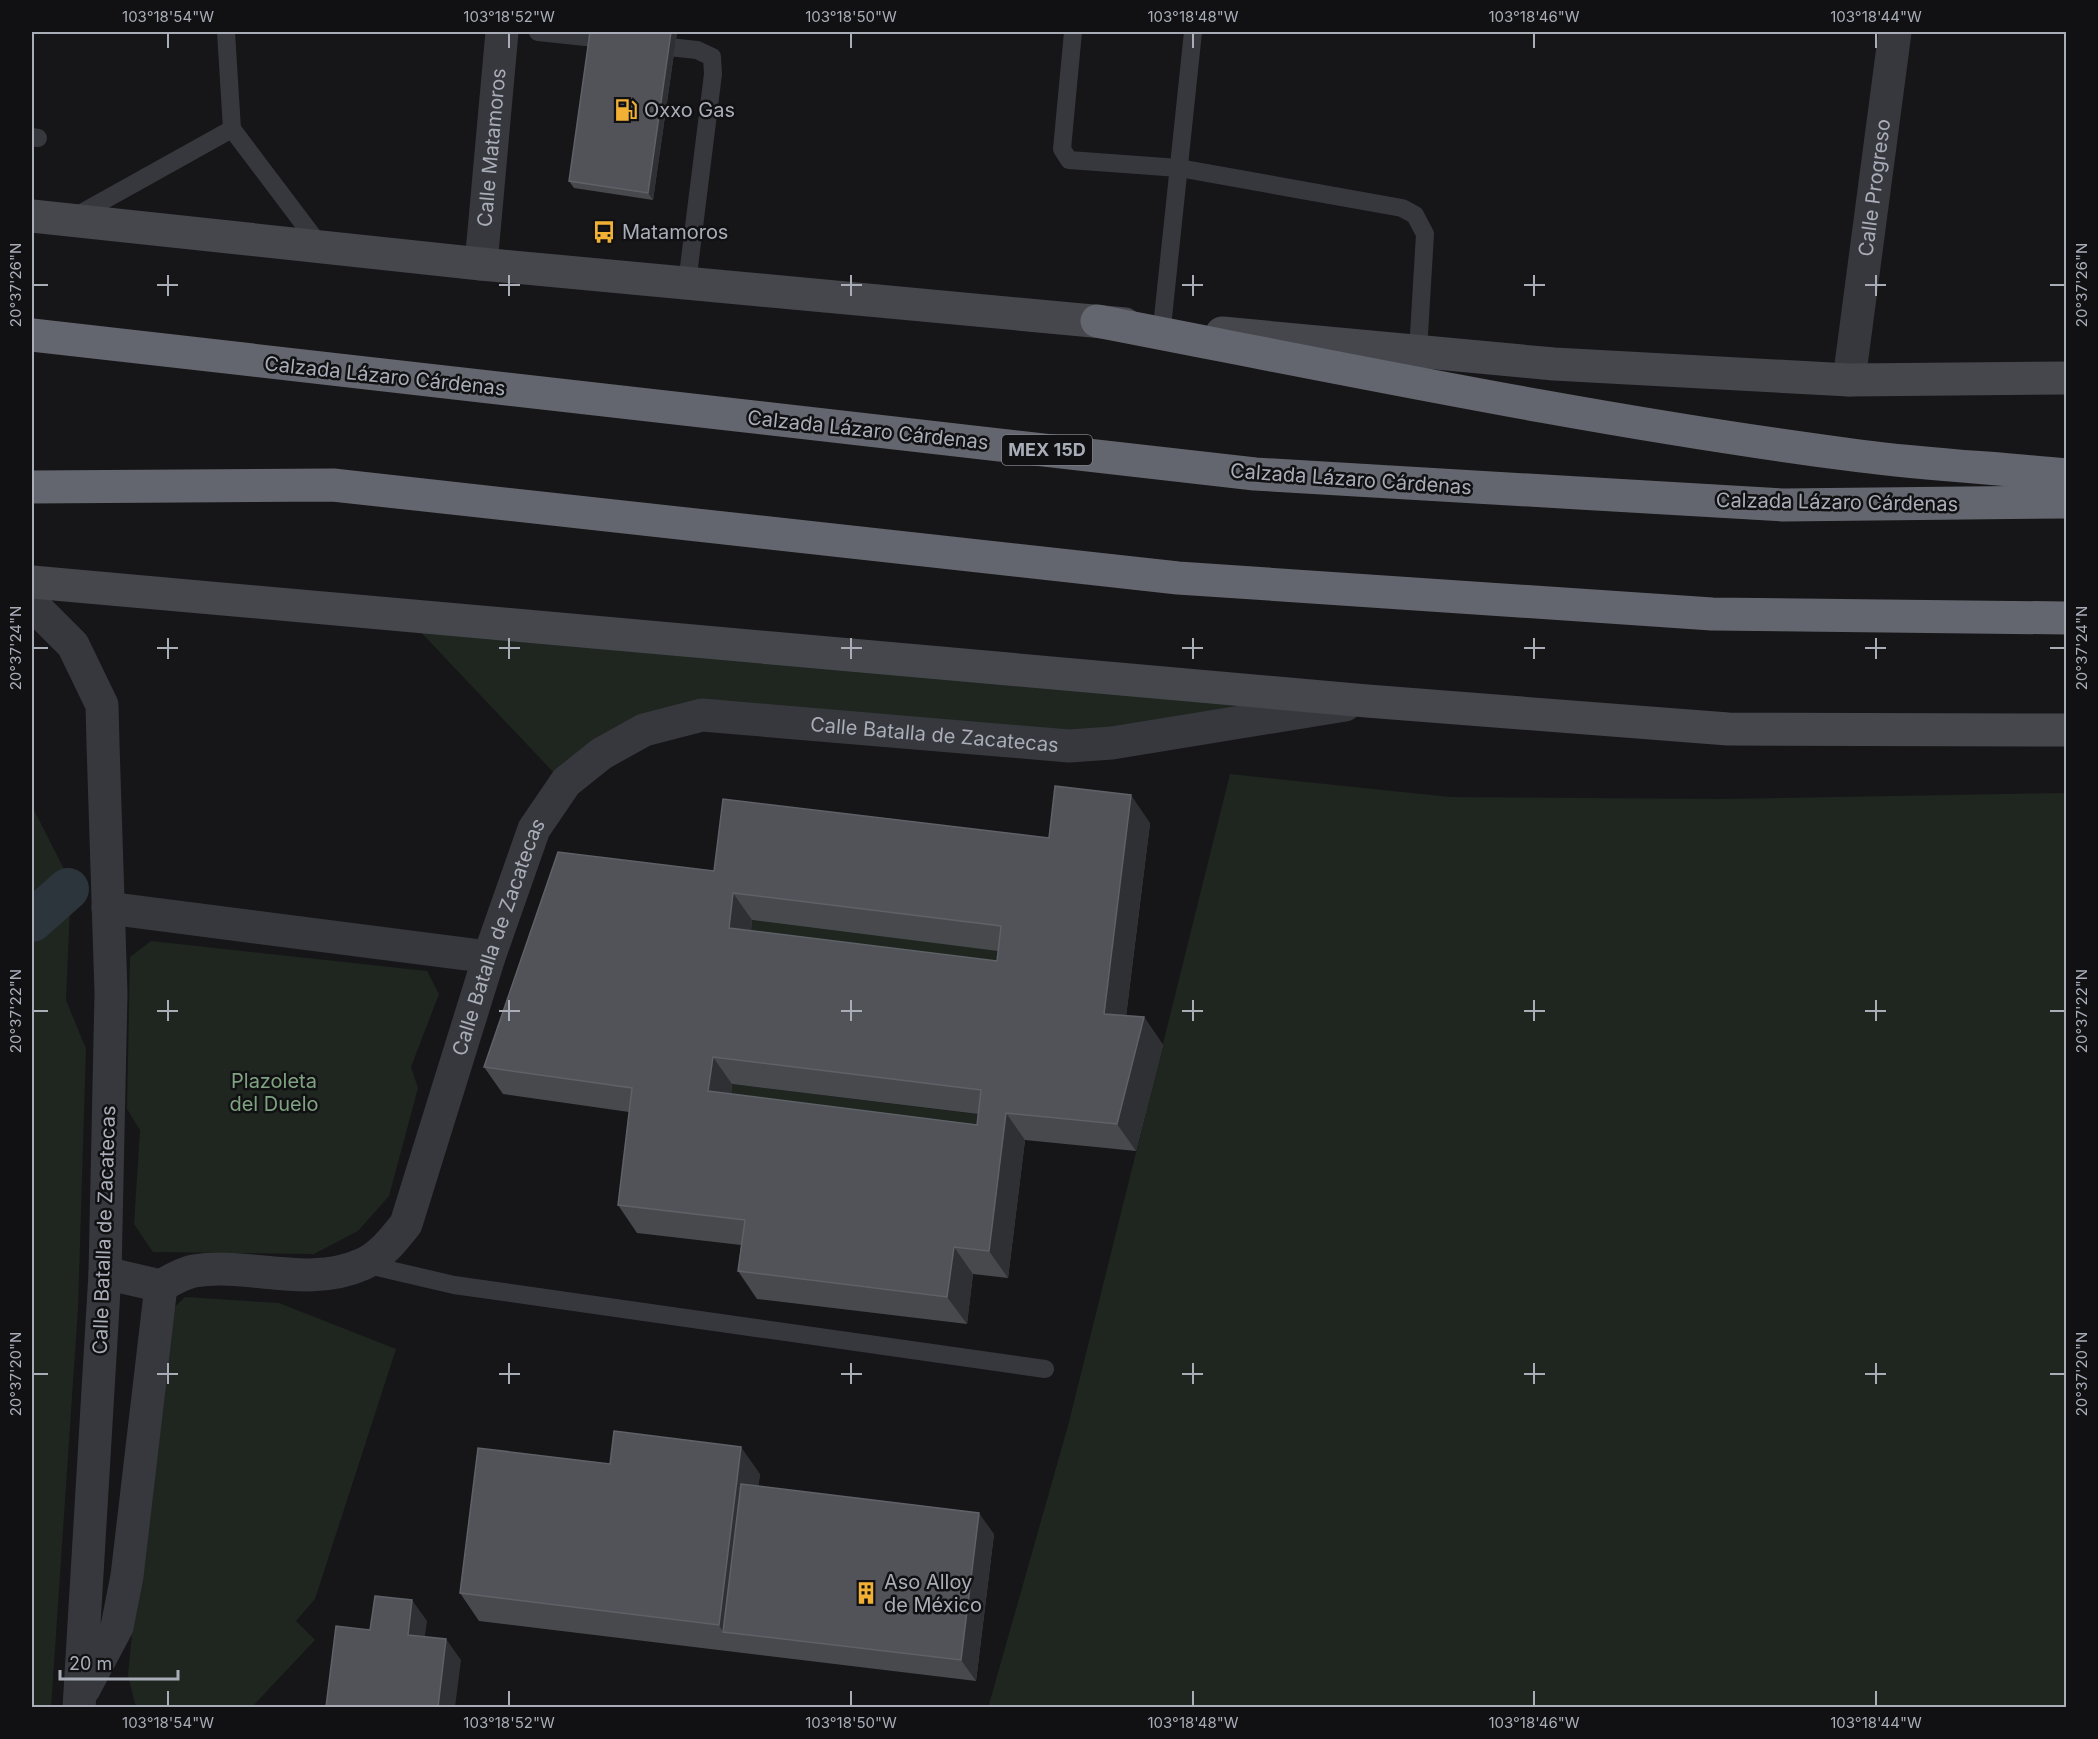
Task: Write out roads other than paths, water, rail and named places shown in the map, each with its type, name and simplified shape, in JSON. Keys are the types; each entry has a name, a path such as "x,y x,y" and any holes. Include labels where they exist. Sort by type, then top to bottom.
{"highway":[{"path":"1098,321 1504,399 1693,432 1862,456 2067,475"},
{"name":"Calzada Lázaro Cárdenas","path":"32,335 1255,474 1783,505 2067,502"},
{"path":"32,487 333,485 1178,578 1712,614 2067,618"}],"main road":[{"path":"32,216 481,264 1554,364 1849,380 2067,378"},
{"path":"32,582 1367,701 1728,729 2067,730"}],"street":[{"name":"Calle Matamoros","path":"481,264 502,32"},
{"name":"Calle Progreso","path":"1849,380 1895,32"},
{"name":"Calle Batalla de Zacatecas","path":"32,604 73,645 102,705 111,993 105,1273 79,1703"},
{"name":"Calle Batalla de Zacatecas","path":"79,1703 117,1627 127,1576 161,1286 192,1271 217,1269 309,1276 364,1264 389,1245 406,1224 489,957 534,829 566,782 601,754 644,730 702,715 1069,746 1112,743 1367,701"},
{"path":"108,908 489,957"},
{"path":"105,1273 161,1286"}],"lane":[{"path":"226,32 232,129 321,247"},
{"path":"538,32 697,50 712,57 713,74 687,283"},
{"path":"1073,32 1062,149 1069,160 1179,168 1402,208 1415,215 1425,234 1418,351"},
{"path":"1162,327 1193,32"},
{"path":"68,220 232,129"},
{"path":"364,1264 454,1285 1045,1369"}],"waterway":[{"path":"32,921 68,889"}],"place":[{"name":"Oxxo Gas","path":"626,110"},
{"name":"Matamoros","path":"604,232"},
{"name":"Aso Alloy de México","path":"866,1593"}],"park label":[{"name":"Plazoleta del Duelo","path":"274,1092"}]}
